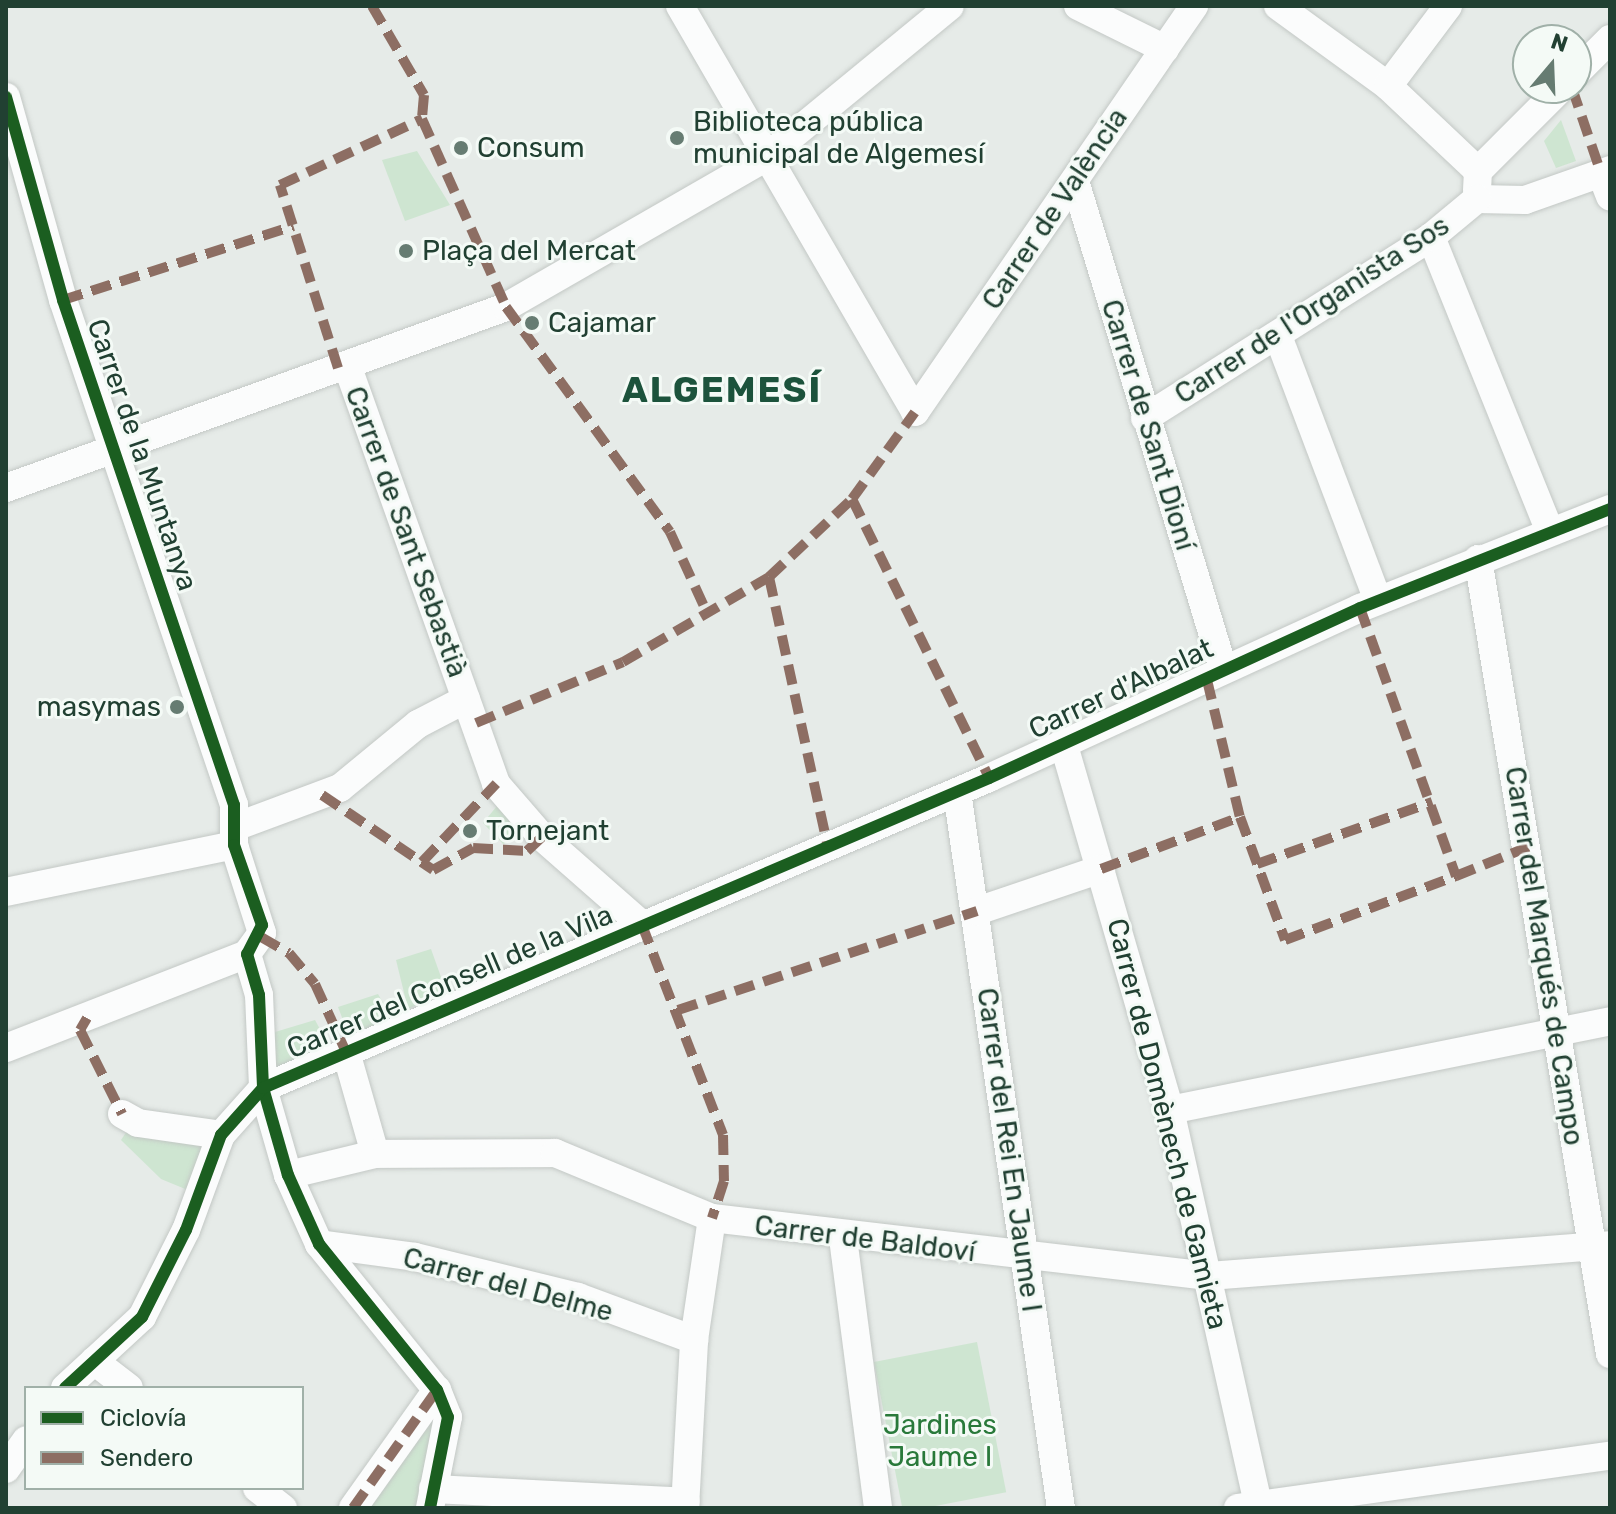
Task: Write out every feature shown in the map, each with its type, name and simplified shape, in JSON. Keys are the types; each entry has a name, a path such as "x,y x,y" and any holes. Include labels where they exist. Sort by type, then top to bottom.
{"street":[{"path":"680,6 765,158"},
{"path":"6,488 506,307 765,158 950,6"},
{"path":"1078,6 1165,49"},
{"name":"Carrer de València","path":"765,158 915,412 1194,6"},
{"path":"1278,6 1388,86 1478,171"},
{"path":"1388,86 1448,6"},
{"path":"1592,57 1610,39"},
{"name":"Carrer de la Muntanya","path":"6,97 63,300 116,449 234,805 235,836 253,954 263,1088 288,1175 319,1244 437,1390"},
{"path":"1545,104 1478,171 1477,199 1525,200 1607,180"},
{"name":"Carrer de Sant Dioní","path":"1075,181 1223,668"},
{"name":"Carrer de l'Organista Sos","path":"1145,418 1431,237 1477,199"},
{"path":"1431,237 1550,531"},
{"path":"1278,336 1378,600"},
{"name":"Carrer de Sant Sebastià","path":"339,368 496,784 518,814 649,923"},
{"name":"Carrer d'Albalat","path":"649,923 957,792 1223,668 1378,600 1610,509"},
{"name":"Carrer del Marqués de Campo","path":"1478,559 1553,1034 1601,1246 1610,1354"},
{"path":"6,892 235,836 340,788 418,724 466,699"},
{"name":"Carrer de Domènech de Gamieta","path":"1063,742 1170,1110 1209,1276 1252,1507"},
{"name":"Carrer del Rei En Jaume I","path":"957,792 977,911 1022,1259 1061,1508"},
{"path":"977,911 1101,869"},
{"name":"Carrer del Consell de la Vila","path":"263,1088 649,923"},
{"path":"6,1048 253,954"},
{"path":"1170,1110 1610,1021"},
{"path":"346,1052 375,1154"},
{"path":"67,1386 142,1317 221,1135 263,1088"},
{"path":"122,1114 138,1123 221,1135"},
{"name":"Carrer de Baldoví","path":"288,1175 375,1154 555,1153 712,1218 843,1238 1022,1259 1209,1276 1601,1246"},
{"path":"437,1390 448,1417 431,1499 686,1505 694,1340 712,1218"},
{"path":"843,1238 878,1508"},
{"name":"Carrer del Delme","path":"319,1244 415,1257 578,1297 694,1340"},
{"path":"94,1361 126,1386"},
{"path":"353,1508 437,1390"},
{"path":"6,1469 24,1443"},
{"path":"1252,1507 1610,1456"},
{"path":"260,1490 283,1508"}],"green space":[{"path":"1561,120 1576,161 1556,168 1544,141"},
{"path":"417,151 450,205 405,221 382,160"},
{"path":"497,806 524,836 503,844 483,823"},
{"path":"431,949 446,991 408,1009 396,960"},
{"path":"378,994 392,1018 351,1041 338,1007"},
{"path":"315,1020 328,1044 280,1068 271,1062 265,1035"},
{"path":"127,1131 206,1143 190,1191 161,1179 121,1140"},
{"name":"Jardines Jaume I","path":"977,1342 1006,1492 925,1508 902,1508 874,1362"},
{"path":"432,1404 441,1418 421,1508 364,1508"}],"marked path":[{"path":"372,6 424,95 422,119 506,307 670,532 708,615"},
{"path":"1577,104 1601,173"},
{"path":"338,368 280,185 422,119"},
{"path":"63,300 293,226"},
{"path":"476,723 623,662 769,577 852,499 915,412"},
{"path":"852,499 989,778"},
{"path":"769,577 828,847"},
{"path":"1360,608 1456,876 1528,847"},
{"path":"1207,680 1240,817 1285,940 1456,876"},
{"path":"422,862 496,784"},
{"path":"322,795 433,870 473,848 527,851 542,837"},
{"path":"1257,864 1432,802"},
{"path":"1101,869 1240,817"},
{"path":"678,1010 977,911"},
{"path":"642,925 723,1135 724,1181 712,1218"},
{"path":"261,937 289,953 315,984 346,1052"},
{"path":"87,1018 80,1030 122,1114"},
{"path":"353,1508 437,1390"}],"cycle path":[{"path":"6,97 63,300 234,805 234,845 262,925 247,954 259,995 263,1088 288,1175 319,1244 437,1390 448,1417 430,1508"},
{"path":"67,1386 142,1317 186,1230 221,1135 263,1088 989,778 1360,608 1610,509"}],"place":[{"name":"Biblioteca pública municipal de Algemesí","path":"677,138"},
{"name":"Consum","path":"461,148"},
{"name":"Plaça del Mercat","path":"406,251"},
{"name":"Cajamar","path":"532,323"},
{"name":"masymas","path":"177,707"},
{"name":"Tornejant","path":"470,831"}],"district":[{"name":"ALGEMESÍ","path":"722,390"}]}
